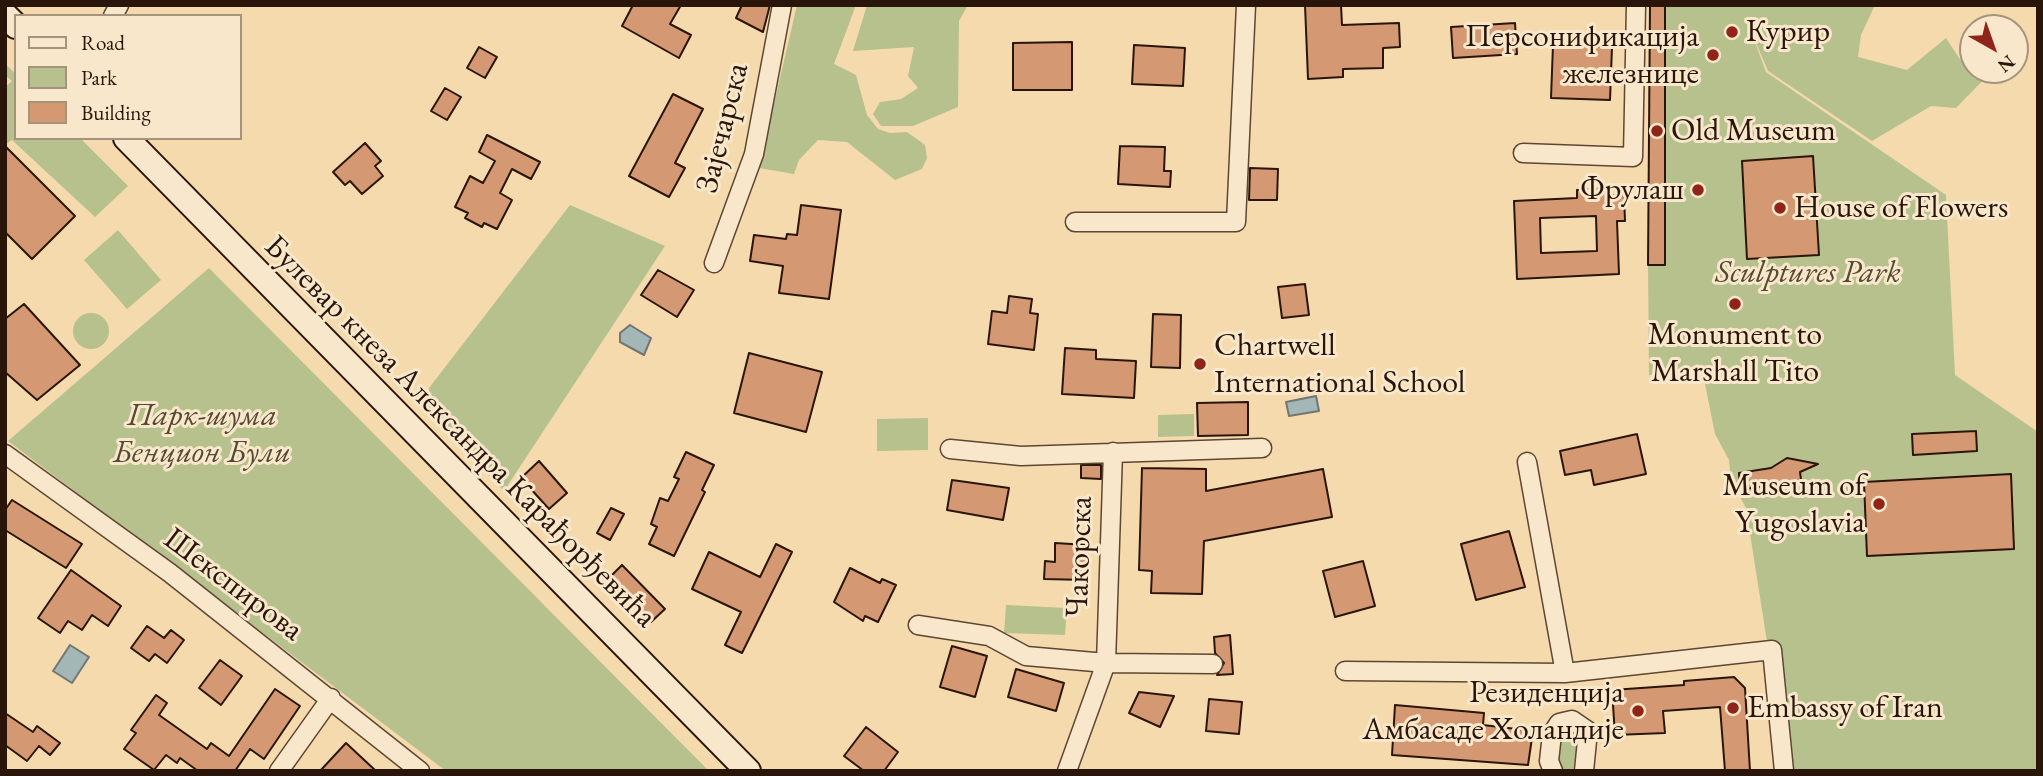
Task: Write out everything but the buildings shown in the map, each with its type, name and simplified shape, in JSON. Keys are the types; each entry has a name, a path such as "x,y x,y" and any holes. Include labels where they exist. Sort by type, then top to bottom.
{"main road":[{"name":"Булевар кнеза Александра Карађорђевића","path":"128,140 748,771"}],"street":[{"name":"Зајечарска","path":"714,263 754,154 782,5"},
{"path":"1075,222 1236,222 1246,5"},
{"path":"1522,153 1633,157 1636,5"},
{"name":"Чакорска","path":"950,449 1021,456 1262,447"},
{"name":"Чакорска","path":"1067,771 1106,663 1113,452"},
{"name":"Шекспирова","path":"5,454 170,573 420,771"},
{"path":"1527,462 1565,673"},
{"name":"Чакорска","path":"918,625 989,636 1026,656 1106,663 1213,664"},
{"path":"1345,671 1565,673 1772,650 1784,771"},
{"path":"279,771 331,698"},
{"path":"1553,771 1549,761 1552,734 1559,723 1572,720 1588,732 1584,771"}],"green space":[{"path":"797,5 856,5 834,64 856,75 867,115 878,129 890,133 907,132 925,145 927,158 922,169 895,180 847,142 818,140 799,160 794,174 759,168"},
{"path":"867,5 968,5 959,21 958,107 913,126 881,126 873,114 880,102 901,99 918,88 908,76 914,47 853,51"},
{"name":"Sculptures Park","path":"1665,5 1875,5 1861,35 1858,57 1907,70 1946,38 1959,58 1959,84 1979,84 1956,108 1931,106 1872,141 1768,71 1751,31 1766,72 1946,195 1955,375 2038,432 2038,771 1792,771 1782,661 1770,661 1746,508 1731,480 1729,460 1715,434 1702,369 1649,375 1648,265 1665,264"},
{"path":"5,64 14,72 14,140 82,140 128,186 95,217 12,140 5,145 5,87 12,81 5,75"},
{"path":"570,205 665,246 504,491 428,414 429,388"},
{"path":"118,230 161,280 127,309 84,260"},
{"name":"Парк-шума Бенцион Були","path":"209,268 709,771 446,771 8,441"},
{"path":"91,313 104,318 109,331 104,344 91,349 78,344 73,331 78,318"},
{"path":"1194,414 1194,436 1158,437 1158,415"},
{"path":"928,418 928,450 877,451 877,419"},
{"path":"1006,605 1067,608 1065,635 1004,633"},
{"path":"1567,730 1576,733 1578,739 1577,762 1573,769 1567,770 1561,768 1559,760 1561,737"}],"shaded area":[{"path":"630,325 651,338 644,355 620,342 620,333"},
{"path":"1316,396 1319,411 1289,416 1286,402"},
{"path":"70,645 89,657 72,683 53,671"}],"place":[{"name":"Курир","path":"1732,32"},
{"name":"Персонификација железнице","path":"1713,55"},
{"name":"Old Museum","path":"1657,131"},
{"name":"Фрулаш","path":"1698,190"},
{"name":"House of Flowers","path":"1780,208"},
{"name":"Monument to Marshall Tito","path":"1735,304"},
{"name":"Chartwell International School","path":"1200,364"},
{"name":"Museum of Yugoslavia","path":"1879,504"},
{"name":"Embassy of Iran","path":"1733,708"},
{"name":"Резиденција Амбасаде Холандије","path":"1638,711"}]}
